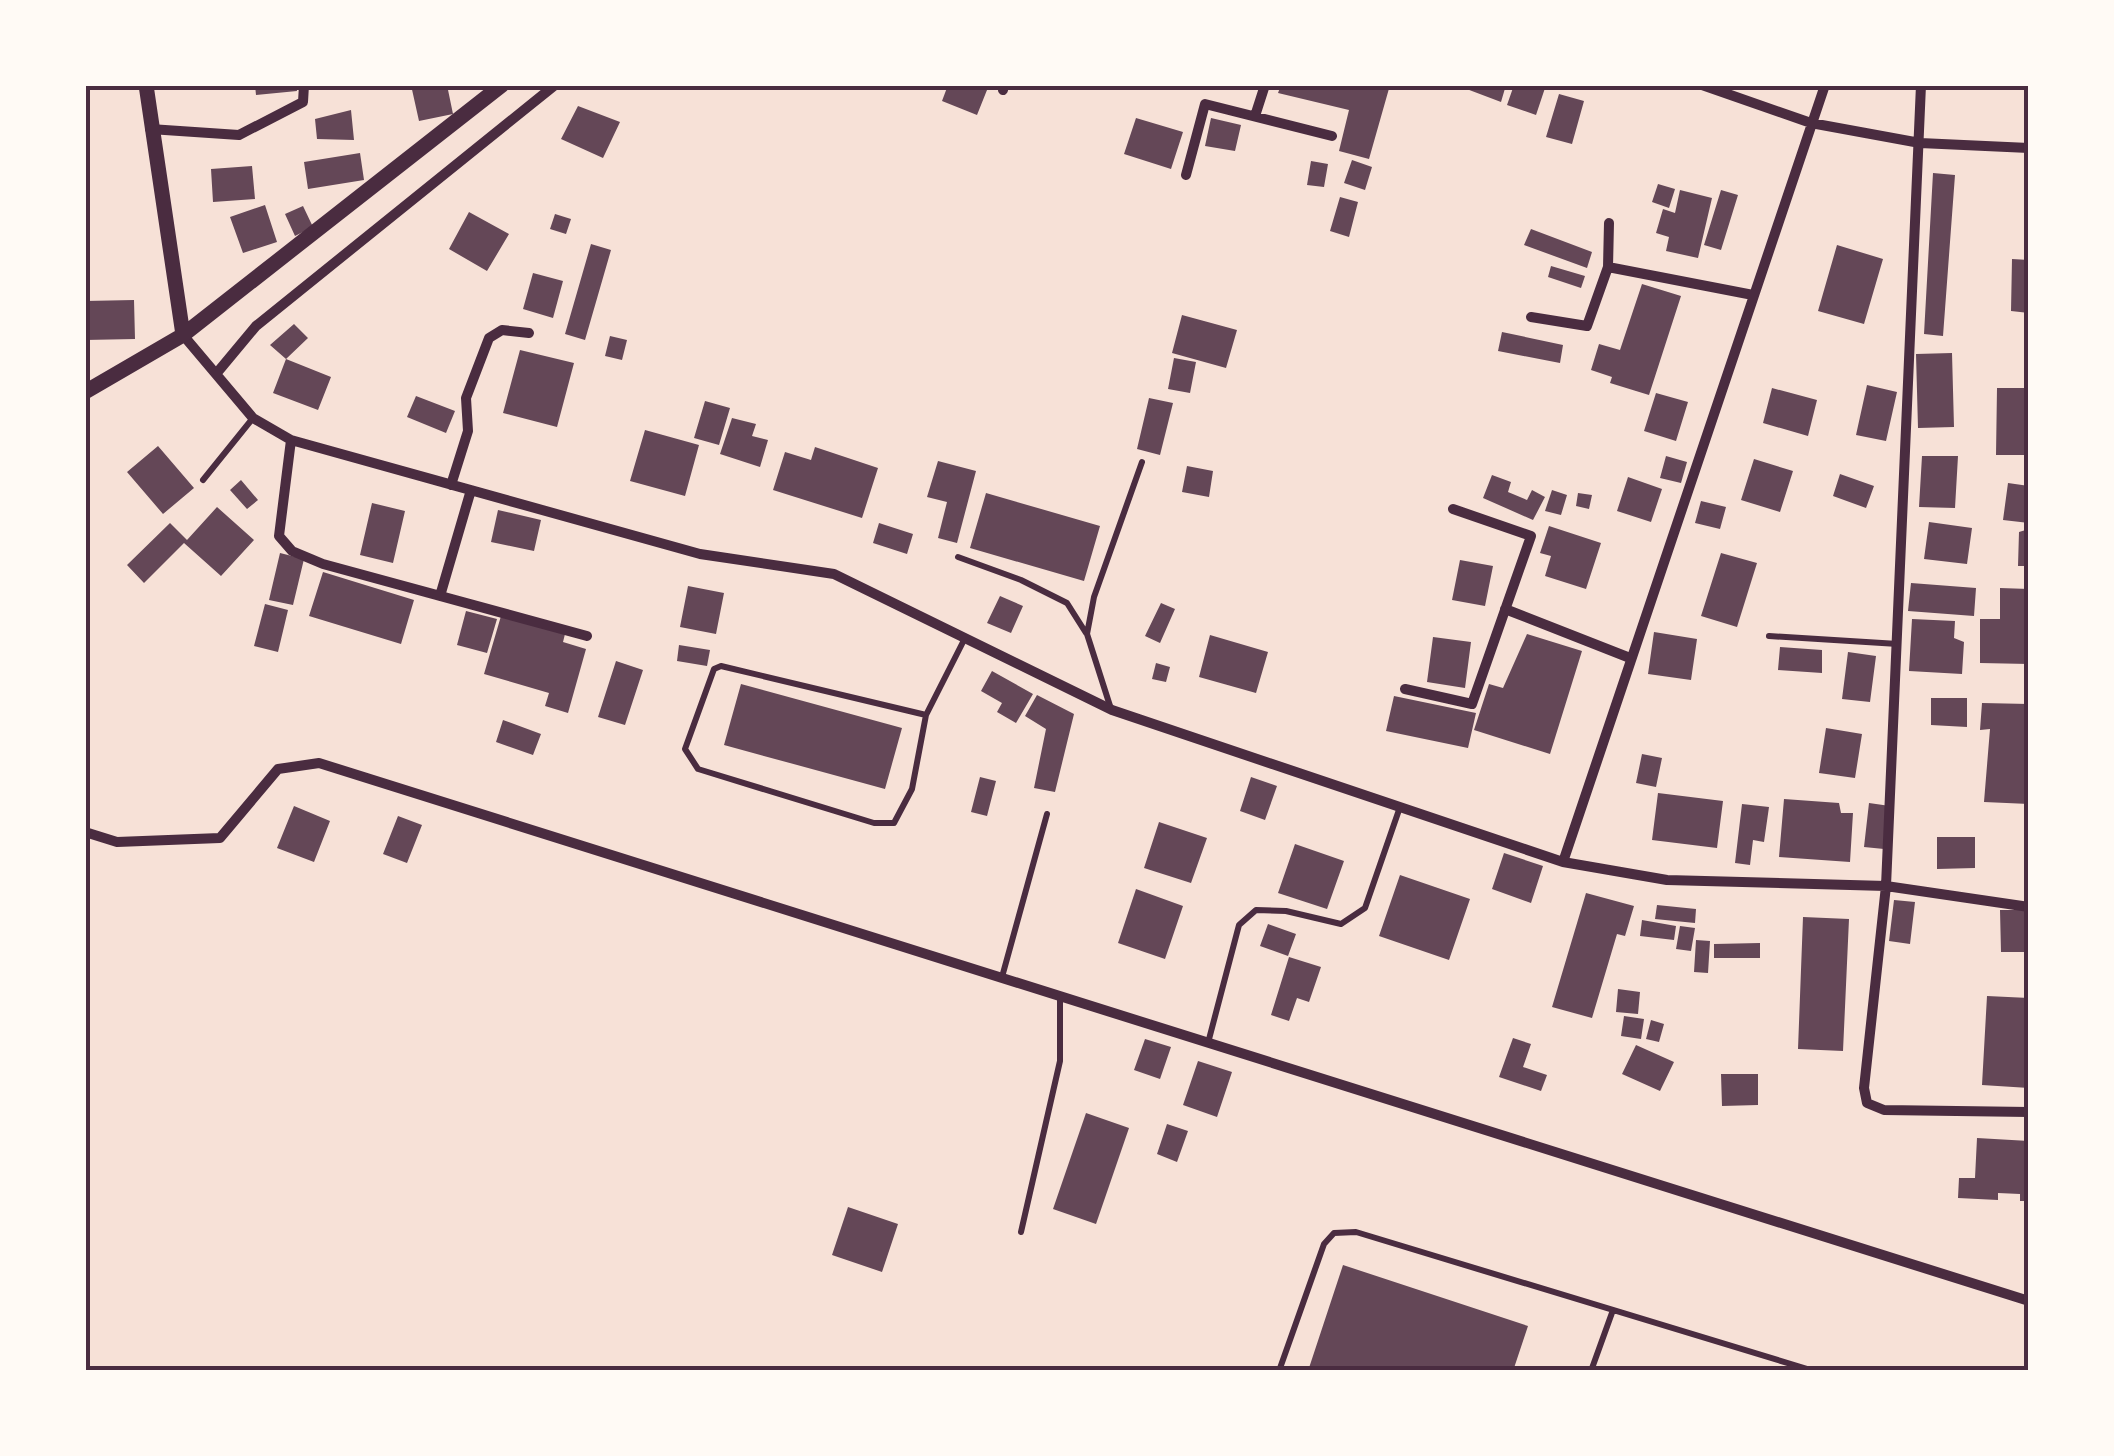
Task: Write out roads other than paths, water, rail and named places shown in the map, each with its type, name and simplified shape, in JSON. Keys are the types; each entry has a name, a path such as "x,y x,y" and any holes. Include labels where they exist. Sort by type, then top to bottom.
{"street":[{"path":"146,85 184,335 254,418 291,440 700,554 834,574 1112,710 1563,862 1666,880 1886,886 2029,907"},
{"path":"150,129 238,136 304,102 304,85"},
{"path":"85,392 184,335 502,85"},
{"path":"216,374 256,326 554,85"},
{"path":"1255,116 1265,85"},
{"path":"1702,85 1811,122 1920,143 2029,148"},
{"path":"1563,862 1825,85"},
{"path":"1921,85 1886,886 1864,1088 1867,1103 1884,1110 2029,1112"},
{"path":"1186,176 1205,104 1332,136"},
{"path":"1531,317 1587,326 1608,267 1610,223"},
{"path":"1608,267 1754,294"},
{"path":"451,485 468,432 466,398 489,338 502,330 529,333"},
{"path":"291,440 279,536 292,551 323,564 587,636"},
{"path":"440,596 471,490"},
{"path":"1405,689 1472,704 1531,536 1453,509"},
{"path":"1505,609 1630,658"},
{"path":"85,832 117,842 220,838 278,769 319,763 2029,1301"}],"lane":[{"path":"203,480 254,418"},
{"path":"1086,634 1094,596 1142,462"},
{"path":"958,557 1021,580 1067,603 1086,634 1112,710"},
{"path":"1769,636 1899,644"},
{"path":"926,715 721,666 714,669 685,749 698,769 874,823 894,823 912,790 926,715 964,640"},
{"path":"1208,1043 1239,924 1256,910 1286,910 1341,924 1365,908 1400,808"},
{"path":"1001,978 1047,814"},
{"path":"1020,1232 1060,1061 1060,996"},
{"path":"1278,1371 1324,1244 1334,1234 1376,1237 1814,1371"},
{"path":"1591,1371 1613,1310"}]}
